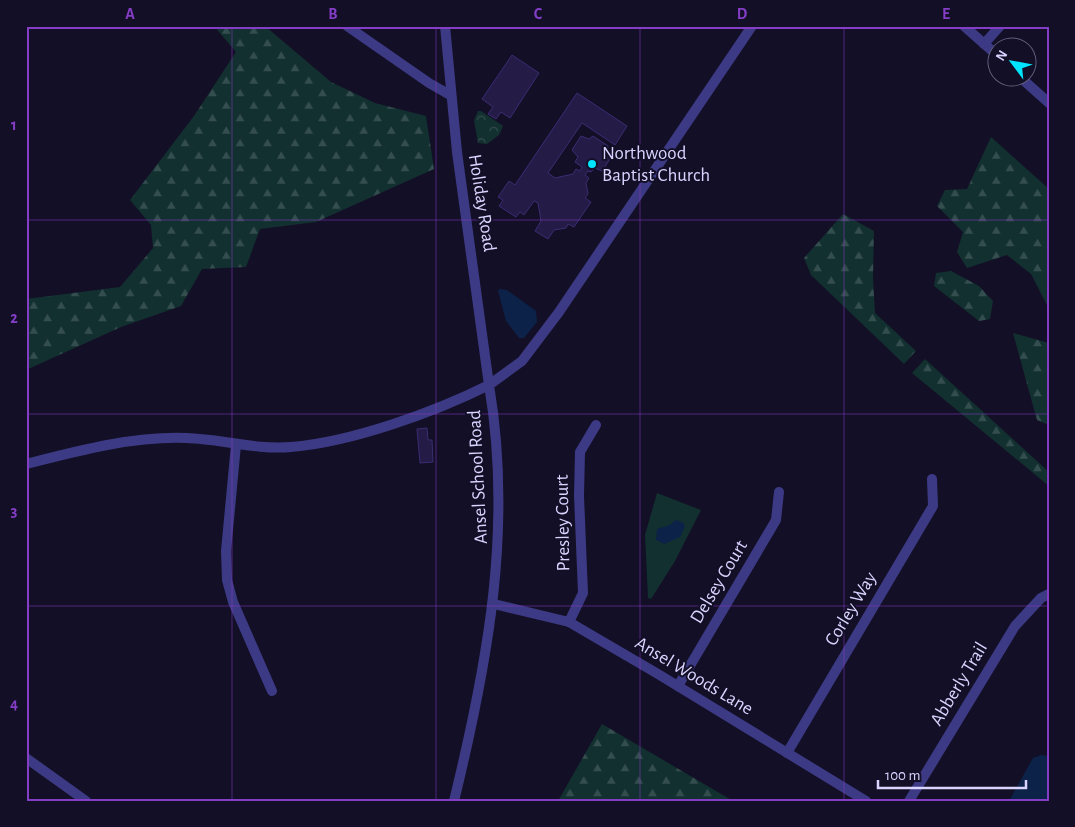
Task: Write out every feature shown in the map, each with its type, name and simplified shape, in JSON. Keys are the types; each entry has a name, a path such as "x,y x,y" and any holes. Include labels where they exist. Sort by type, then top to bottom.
{"street":[{"path":"347,26 429,83 450,94"},
{"name":"Holiday Road","path":"445,26 450,94 489,385"},
{"name":"Ansel School Road","path":"454,801 494,604 499,520 497,431 489,385 522,360 560,312 752,26"},
{"path":"964,26 988,47"},
{"path":"984,44 1000,26"},
{"path":"1032,88 1049,103"},
{"path":"26,464 115,445 165,438 204,439 236,445 263,447 294,447 353,435 392,424 489,385"},
{"name":"Presley Court","path":"568,622 583,593 579,496 580,452 596,425"},
{"path":"236,445 226,551 227,580 233,602 272,691"},
{"name":"Corley Way","path":"787,753 933,506 932,479"},
{"name":"Delsey Court","path":"678,686 776,520 778,492"},
{"name":"Abberly Trail","path":"909,801 1015,626 1041,598 1049,594"},
{"name":"Ansel Woods Lane","path":"494,604 568,622 678,686 866,801"},
{"path":"26,758 86,801"}],"green space":[{"path":"214,26 265,26 331,82 375,103 426,116 434,169 316,222 260,229 246,267 202,269 181,306 121,327 26,370 26,299 120,287 153,248 151,225 130,200 194,116 236,52"},
{"path":"478,111 481,111 503,126 499,135 487,144 478,143 474,120"},
{"path":"991,137 1049,189 1049,309 1031,274 1007,255 967,268 957,252 963,232 937,206 945,190 967,189"},
{"path":"843,214 874,231 873,278 875,313 916,351 904,364 811,275 804,258"},
{"path":"951,271 979,286 993,301 990,319 979,321 934,286 936,273"},
{"path":"1013,333 1049,343 1049,425 1037,420"},
{"path":"925,359 1049,472 1049,486 912,373"},
{"path":"657,493 701,510 675,561 651,599 648,598 645,535"},
{"path":"602,724 733,801 558,801"}],"water":[{"path":"500,289 507,290 536,311 537,322 524,338 519,338 506,321 498,291"},
{"path":"675,520 682,522 685,526 680,537 664,544 656,540 657,529 670,525"},
{"path":"1041,755 1049,756 1049,801 1009,801 1033,758"}],"building":[{"path":"512,55 539,73 510,118 501,112 496,119 488,114 493,107 482,99"},
{"name":"Northwood Baptist Church","path":"577,93 627,126 615,145 582,123 548,173 555,178 573,174 576,169 580,171 582,167 575,162 578,157 572,150 581,136 589,139 593,136 608,146 607,151 612,156 602,171 595,168 591,172 588,171 585,175 589,178 586,183 588,194 585,198 591,202 574,227 568,224 566,228 554,230 548,239 535,231 541,221 538,203 534,201 524,215 520,212 516,217 499,206 503,200 498,197 509,181 515,185"},
{"path":"427,428 428,440 432,440 433,462 420,463 417,429"}],"place":[{"name":"Northwood Baptist Church","path":"592,164"}]}
